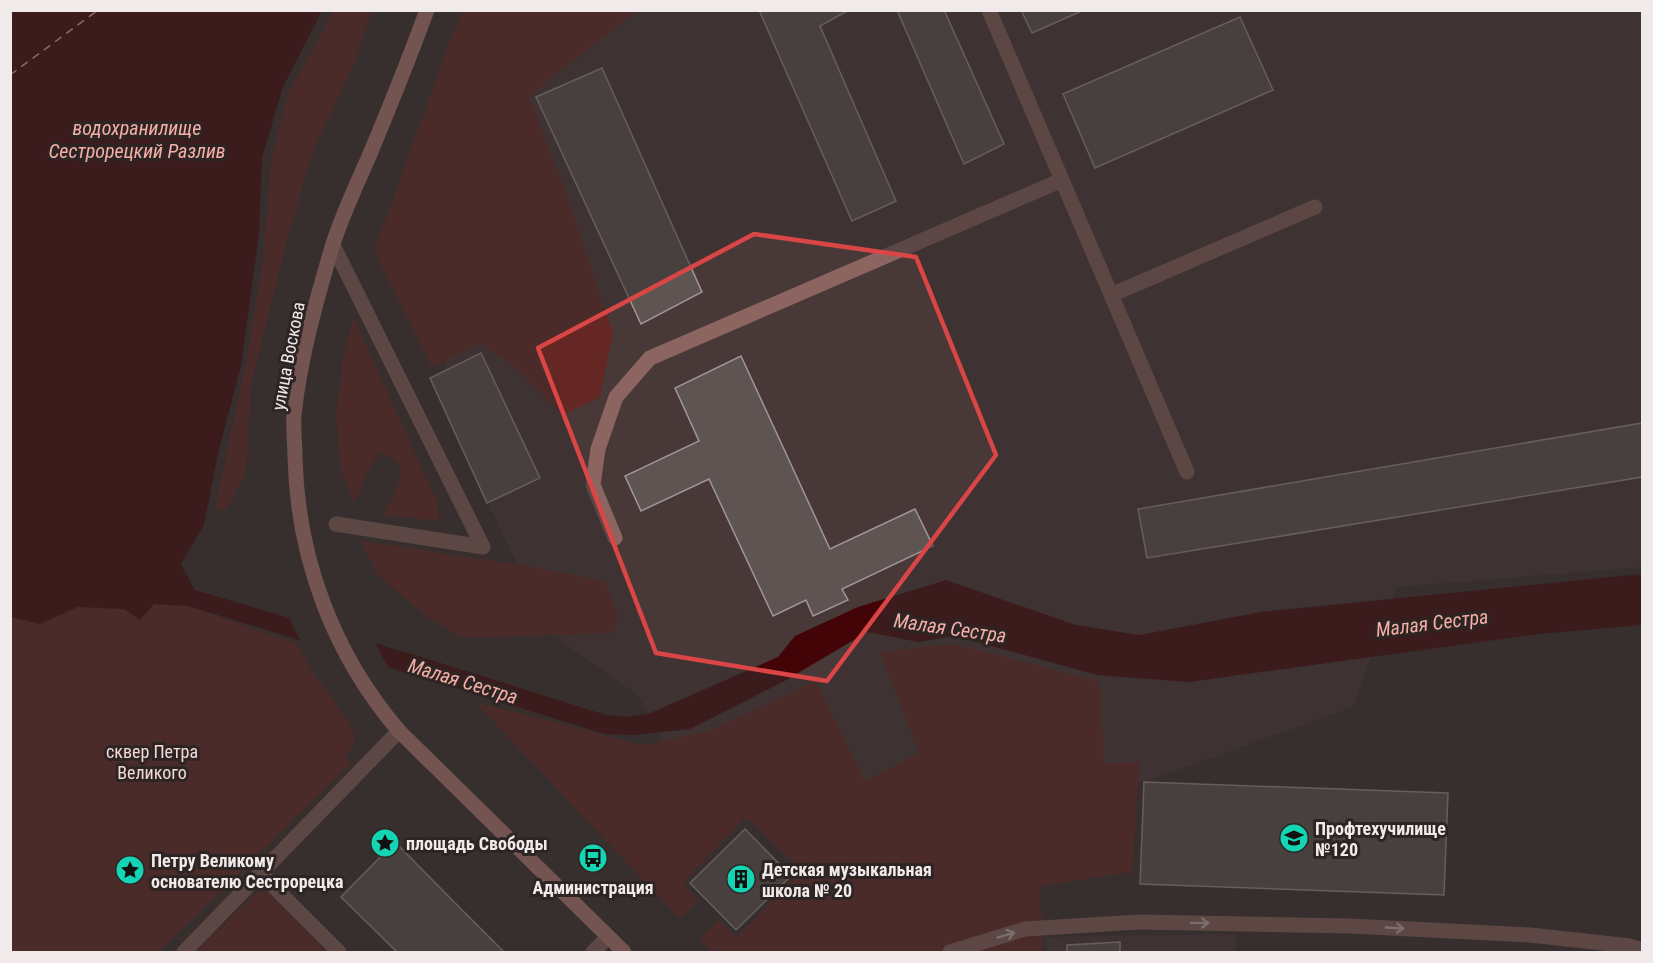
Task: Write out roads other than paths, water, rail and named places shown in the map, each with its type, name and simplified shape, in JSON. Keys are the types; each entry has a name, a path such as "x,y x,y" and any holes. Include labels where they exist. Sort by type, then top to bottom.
{"main road":[{"name":"улица Воскова","path":"399,731 359,676 328,616 316,584 302,532 295,481 294,417 306,343 333,245 428,10"},
{"path":"399,731 624,952"}],"lane":[{"path":"989,10 1187,472"},
{"path":"615,538 593,485 598,449 616,397 650,358 1062,180"},
{"path":"1111,295 1315,207"},
{"path":"333,245 483,547 336,524"},
{"path":"184,952 399,731"},
{"path":"260,873 339,952"},
{"path":"950,952 1025,929 1139,922 1350,926 1530,935 1608,948 1642,950"},
{"path":"593,952 608,937"}],"water":[{"name":"водохранилище Сестрорецкий Разлив","path":"11,10 322,11 283,87 262,158 259,234 241,366 218,454 204,525 181,564 195,590 415,655 606,715 626,717 648,714 778,657 795,636 858,607 946,580 1076,625 1139,635 1261,612 1642,574 1642,625 1539,634 1189,682 1097,675 955,636 918,642 867,632 783,682 690,729 634,735 605,734 188,606 154,604 140,620 124,609 78,607 40,624 11,617"}],"place":[{"name":"Профтехучилище №120","path":"1294,838"},
{"name":"площадь Свободы","path":"385,843"},
{"name":"Администрация","path":"593,858"},
{"name":"Петру Великому основателю Сестрорецка","path":"130,870"},
{"name":"Детская музыкальная школа № 20","path":"741,879"}],"water label":[{"name":"Малая Сестра","path":"1432,623"},
{"name":"Малая Сестра","path":"950,628"},
{"name":"Малая Сестра","path":"463,681"}],"park label":[{"name":"сквер Петра Великого","path":"152,762"}]}
